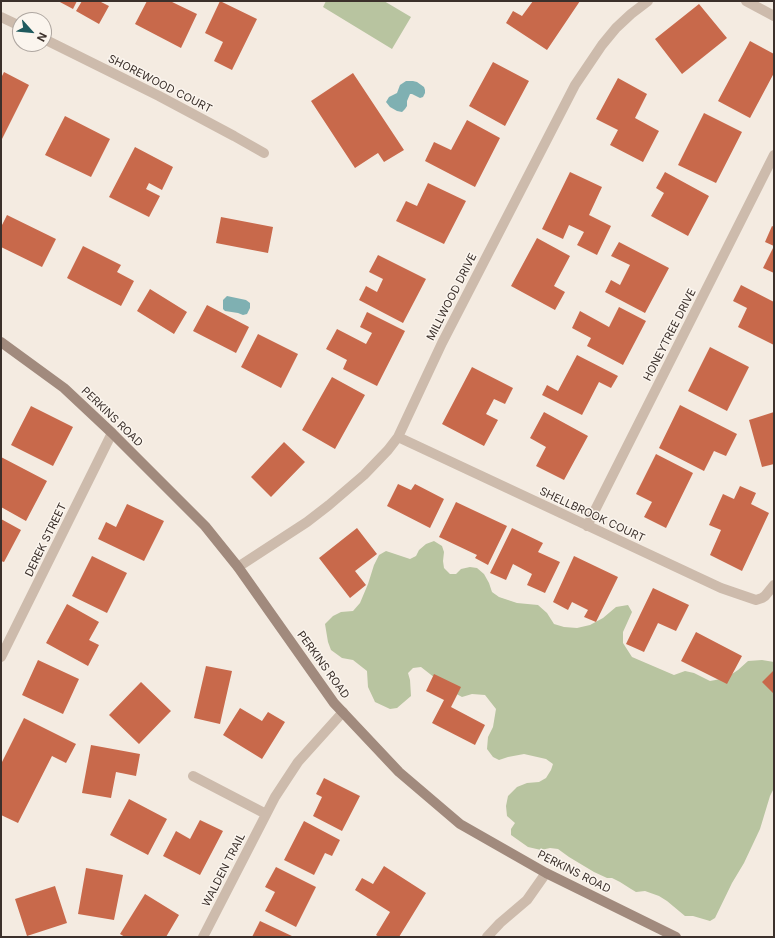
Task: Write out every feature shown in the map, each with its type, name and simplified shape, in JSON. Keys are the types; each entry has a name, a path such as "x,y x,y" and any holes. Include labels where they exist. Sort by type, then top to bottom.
{"main road":[{"name":"PERKINS ROAD","path":"1,342 64,388 112,433 205,526 238,567 334,703 399,772 460,824 546,873 676,937"}],"street":[{"name":"MILLWOOD DRIVE","path":"238,567 307,522 329,505 364,475 388,450 398,437 442,343 574,85 616,28 648,1"},
{"path":"746,1 774,16"},
{"path":"1,17 12,22"},
{"name":"SHOREWOOD COURT","path":"52,43 204,120 264,153"},
{"name":"HONEYTREE DRIVE","path":"587,526 774,155"},
{"name":"DEREK STREET","path":"1,657 112,433"},
{"name":"SHELLBROOK COURT","path":"398,437 721,588 756,600 768,594 774,585"},
{"name":"WALDEN TRAIL","path":"203,937 275,797 298,762 343,712"},
{"path":"193,776 266,814"},
{"path":"487,937 500,923 527,900 546,873"}],"green space":[{"path":"326,1 384,1 411,17 392,49 323,7"},
{"path":"434,541 442,546 444,552 444,568 450,574 456,574 461,569 470,567 477,568 484,574 492,592 499,597 517,603 538,605 547,613 554,624 564,627 577,628 590,625 603,618 616,607 628,605 632,612 623,632 623,643 632,657 674,675 685,671 694,673 710,681 726,678 748,661 762,660 774,662 774,788 770,796 760,829 715,918 710,921 693,916 685,916 659,896 645,891 636,892 612,878 607,878 594,872 558,849 550,848 541,850 528,847 511,835 511,829 515,823 507,816 506,806 508,796 517,787 527,783 539,782 546,778 553,764 546,759 524,754 499,760 493,757 487,749 488,737 493,727 496,709 485,695 472,694 462,697 453,692 421,667 413,668 408,673 411,696 397,708 390,709 375,702 368,687 367,671 353,660 342,658 331,650 325,624 333,616 341,612 353,611 360,603 379,555 386,551 410,559 416,556 419,550 426,544"}],"water":[{"path":"406,81 417,82 424,87 425,93 423,97 420,98 410,94 405,109 402,112 397,111 390,107 386,102 389,97 397,93 400,85"},
{"path":"227,296 246,300 250,303 250,308 247,314 243,315 225,311 223,309 223,300"}],"building":[{"path":"58,1 77,1 73,9"},
{"path":"82,1 99,1 109,6 99,24 76,11"},
{"path":"147,1 170,1 197,14 181,48 135,24"},
{"path":"220,1 257,19 232,70 214,61 223,42 205,33"},
{"path":"533,1 580,1 547,50 506,23 513,11 522,16"},
{"path":"699,4 727,38 682,74 655,39"},
{"path":"750,41 774,54 774,73 750,118 718,101"},
{"path":"493,62 529,81 505,126 469,106"},
{"path":"4,72 29,85 1,141 1,78"},
{"path":"353,73 404,150 384,162 378,153 355,168 311,101"},
{"path":"618,78 647,94 635,118 659,131 643,162 610,145 618,130 596,119"},
{"path":"704,113 742,132 716,183 678,165"},
{"path":"65,116 110,139 91,177 45,155"},
{"path":"467,120 500,138 475,187 425,161 434,142 451,150"},
{"path":"135,147 173,167 162,190 149,183 146,189 160,196 149,217 109,197"},
{"path":"570,172 602,187 589,215 611,226 597,255 577,245 584,232 569,225 563,239 542,229"},
{"path":"665,172 709,196 688,236 651,216 664,193 656,188"},
{"path":"428,183 466,201 444,244 396,221 406,201 417,206"},
{"path":"7,215 56,239 42,267 1,247 1,227"},
{"path":"221,217 273,227 268,253 216,243"},
{"path":"772,226 774,227 774,246 765,242"},
{"path":"537,238 570,256 554,286 565,292 555,310 511,286"},
{"path":"619,242 669,268 645,313 605,292 611,280 620,285 630,265 611,256"},
{"path":"83,246 121,265 117,272 134,281 121,306 67,278"},
{"path":"774,246 774,273 763,268"},
{"path":"378,255 426,279 403,323 359,300 366,286 377,292 383,279 369,272"},
{"path":"741,285 774,302 774,345 738,327 747,308 733,301"},
{"path":"150,289 187,312 174,334 137,311"},
{"path":"207,305 249,327 236,353 193,331"},
{"path":"619,307 646,321 623,365 587,346 591,338 572,328 580,311 609,327"},
{"path":"367,312 405,331 377,386 343,369 347,360 326,349 337,329 366,344 372,333 360,327"},
{"path":"258,334 298,354 281,388 241,367"},
{"path":"710,347 749,367 727,411 688,391"},
{"path":"577,355 618,376 611,388 599,382 582,415 542,395 547,385 558,391"},
{"path":"472,367 513,388 505,404 494,399 486,414 498,420 484,446 442,424"},
{"path":"332,377 365,395 335,449 302,430"},
{"path":"680,405 737,434 726,456 714,451 704,471 659,448"},
{"path":"31,406 73,427 53,466 11,445"},
{"path":"544,412 588,436 564,480 536,466 546,447 530,438"},
{"path":"774,412 774,464 762,467 749,420"},
{"path":"284,442 305,462 271,497 251,477"},
{"path":"656,454 693,473 666,528 644,517 652,502 636,494"},
{"path":"1,457 47,481 26,521 1,507"},
{"path":"398,484 411,490 415,484 444,499 430,528 387,506"},
{"path":"740,486 756,493 751,504 769,513 742,571 710,555 721,530 709,525 723,494 734,499"},
{"path":"456,502 507,526 488,565 475,558 477,555 439,537"},
{"path":"127,504 164,521 144,561 98,539 106,522 116,527"},
{"path":"1,519 21,530 4,562 1,561"},
{"path":"357,528 377,554 355,571 366,585 350,598 319,558"},
{"path":"512,528 543,543 538,552 560,562 545,593 527,585 532,574 513,564 506,580 490,573"},
{"path":"92,556 127,573 107,613 72,596"},
{"path":"574,556 618,577 596,622 584,617 588,610 572,602 568,610 553,602"},
{"path":"653,588 689,605 676,631 658,623 644,652 626,644"},
{"path":"67,604 99,622 89,640 99,645 88,666 46,643"},
{"path":"696,632 742,656 727,684 681,661"},
{"path":"38,660 79,679 63,714 22,695"},
{"path":"206,666 232,671 220,724 194,718"},
{"path":"774,670 774,694 762,682"},
{"path":"434,674 461,687 451,707 485,725 475,745 432,723 444,700 426,691"},
{"path":"141,682 171,711 139,744 109,715"},
{"path":"240,708 262,721 268,712 285,722 262,759 223,735"},
{"path":"24,718 76,744 66,763 52,756 18,823 1,815 1,764"},
{"path":"91,745 140,754 136,776 116,772 111,798 82,793"},
{"path":"324,778 360,796 342,831 313,816 322,797 316,794"},
{"path":"129,799 167,819 148,855 110,835"},
{"path":"200,820 223,831 200,875 163,856 176,831 190,839"},
{"path":"304,821 340,840 332,856 325,853 314,875 284,860"},
{"path":"384,866 426,893 399,937 379,937 376,935 390,912 355,890 362,878 373,884"},
{"path":"276,867 316,887 296,927 265,911 275,892 265,887"},
{"path":"86,868 123,875 114,920 78,914"},
{"path":"55,886 67,923 27,936 15,899"},
{"path":"145,894 179,915 166,937 125,937 120,934"},
{"path":"260,921 294,937 252,937"}]}
